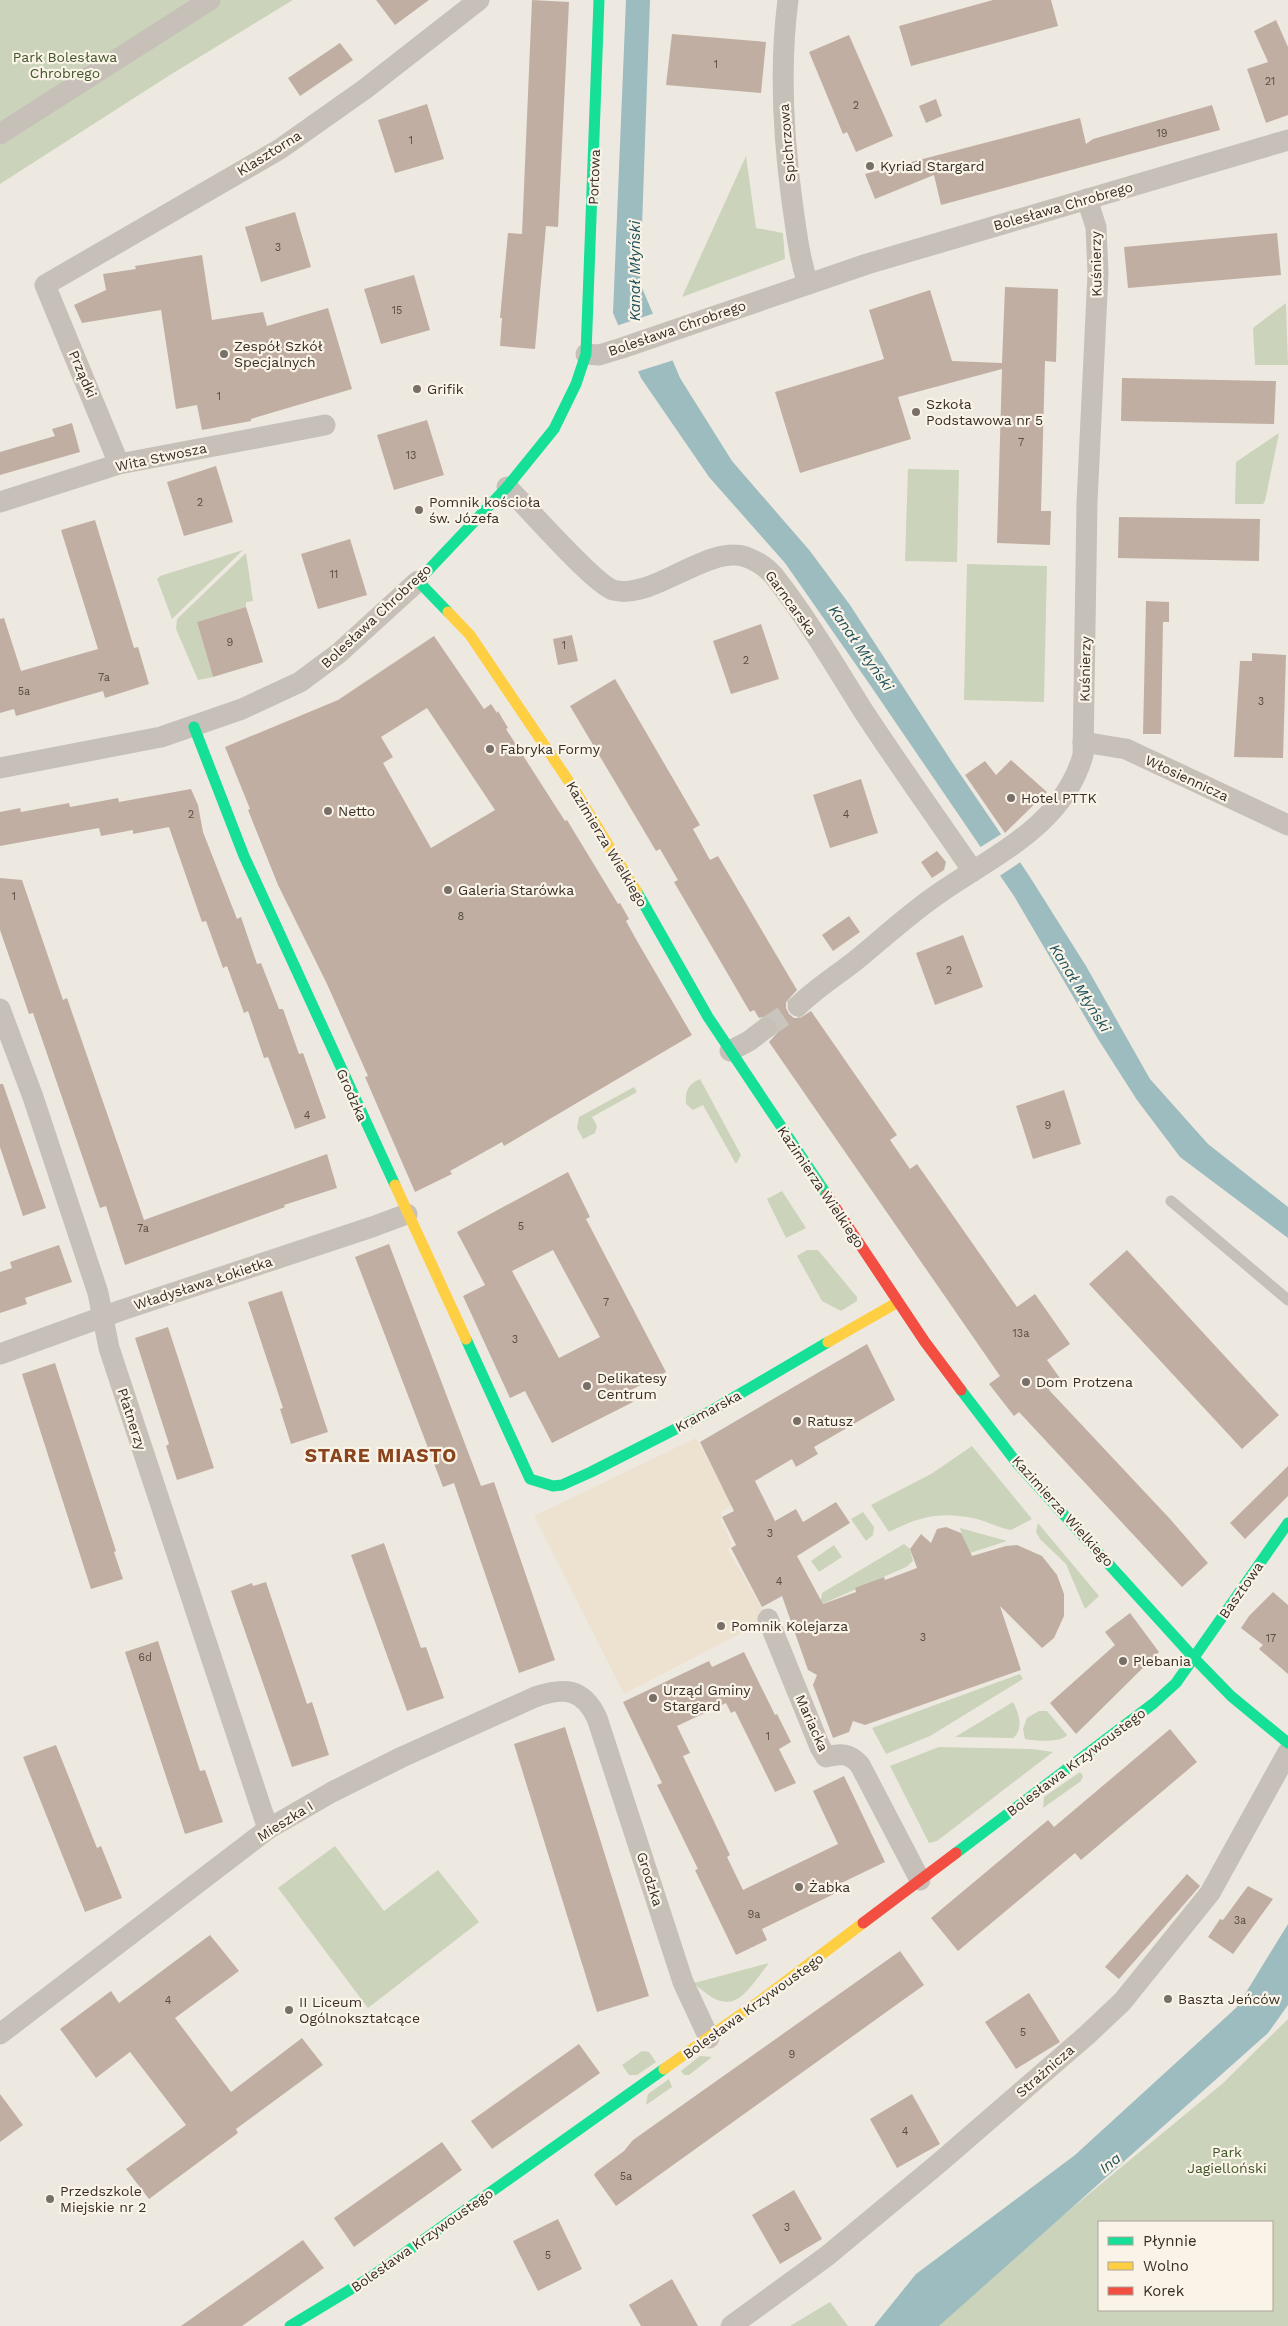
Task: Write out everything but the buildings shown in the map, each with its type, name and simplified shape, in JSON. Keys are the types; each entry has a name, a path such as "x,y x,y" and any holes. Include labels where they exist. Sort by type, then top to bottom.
{"street":[{"path":"0,134 210,0"},
{"name":"Klasztorna","path":"45,285 280,149 365,89 479,0"},
{"name":"Portowa","path":"586,354 599,0"},
{"name":"Spichrzowa","path":"788,0 784,32 782,90 785,149 800,260 808,284"},
{"name":"Bolesława Chrobrego","path":"0,768 116,747 194,727 242,709 300,682 340,653 418,581 507,487 554,429 576,384 586,354 599,355 622,348 808,284 1288,140"},
{"name":"Kuśnierzy","path":"798,1006 937,895 1013,846 1041,824 1070,787 1079,768 1084,742 1087,502 1098,273 1096,227 1087,199"},
{"name":"Prządki","path":"45,285 120,464"},
{"name":"Wita Stwosza","path":"0,502 120,464 325,425"},
{"name":"Garncarska","path":"507,487 583,566 612,590 627,591 644,587 730,555 745,557 763,565 773,575 810,627 899,765 979,868"},
{"name":"Kazimierza Wielkiego","path":"418,581 470,636 576,792 730,1051 925,1342 1016,1462 1194,1658 1231,1696 1288,1743"},
{"name":"Grodzka","path":"194,727 244,856 520,1459"},
{"name":"Włosiennicza","path":"1084,742 1126,749 1288,825"},
{"name":"Płatnerzy","path":"0,1009 33,1097 95,1284 109,1348 268,1829"},
{"path":"730,1051 749,1041 766,1028"},
{"name":"Władysława Łokietka","path":"0,1354 407,1214"},
{"name":"Kramarska","path":"520,1459 530,1479 543,1485 553,1486 562,1484 709,1412 898,1302"},
{"name":"Basztowa","path":"1194,1658 1207,1636 1288,1523"},
{"name":"Mariacka","path":"768,1619 820,1747 826,1757 836,1754 846,1755 854,1758 860,1765 920,1880"},
{"name":"Bolesława Krzywoustego","path":"290,2326 371,2277 709,2038 1154,1703 1176,1683 1194,1658"},
{"name":"Mieszka I","path":"0,2034 268,1829 332,1792 402,1757 554,1690 568,1692 581,1697 592,1706 597,1718"},
{"name":"Grodzka","path":"597,1718 682,1982 709,2038"},
{"name":"Strażnicza","path":"731,2326 835,2250 953,2151 1087,2035 1122,2002 1210,1893 1288,1752"}],"lane":[{"path":"1171,1201 1288,1300"}],"green space":[{"name":"Park Bolesława Chrobrego","path":"0,0 293,0 170,75 0,184"},
{"path":"746,156 756,228 783,233 785,259 682,297"},
{"path":"1286,303 1288,365 1255,365 1253,328"},
{"path":"1279,433 1265,501 1263,504 1235,504 1236,462"},
{"path":"908,469 959,470 957,562 905,561"},
{"path":"243,550 172,619 157,579 160,576"},
{"path":"246,553 253,601 246,602 246,607 197,622 213,677 198,680 176,629 177,619"},
{"path":"967,564 1047,566 1044,702 964,700"},
{"path":"700,1079 741,1155 736,1164 703,1105 693,1110 686,1104 688,1088"},
{"path":"634,1087 637,1092 592,1117 597,1126 595,1133 583,1139 577,1128 579,1117"},
{"path":"782,1191 806,1228 786,1238 767,1199"},
{"path":"807,1250 818,1250 857,1297 857,1301 841,1311 822,1301 797,1256"},
{"path":"972,1446 1032,1519 1011,1530 977,1519 953,1515 931,1516 911,1522 889,1532 871,1505 931,1474"},
{"path":"863,1512 874,1527 873,1535 866,1541 851,1519"},
{"path":"1038,1523 1099,1596 1085,1609 1066,1564 1040,1539 1036,1532"},
{"path":"960,1528 1007,1541 967,1554"},
{"path":"904,1544 910,1549 913,1561 906,1567 820,1605 822,1593"},
{"path":"834,1545 842,1557 819,1572 811,1561"},
{"path":"1020,1674 1023,1679 930,1736 886,1754 872,1728"},
{"path":"1013,1702 1019,1716 1019,1726 1013,1738 955,1737"},
{"path":"1039,1711 1047,1711 1067,1735 1064,1738 1054,1740 1025,1739 1023,1729 1027,1718"},
{"path":"939,1747 1032,1749 1053,1752 937,1841 929,1843 890,1766"},
{"path":"1080,1772 1083,1776 1081,1781 1043,1808 1044,1797"},
{"path":"335,1846 384,1911 438,1870 479,1922 368,2008 278,1888"},
{"path":"769,1963 745,1993 737,1999 728,2002 707,1994 694,1983"},
{"name":"Park Jagielloński","path":"1288,2019 1288,2326 939,2326 1021,2250 1222,2084"},
{"path":"642,2051 649,2052 656,2062 637,2075 629,2075 622,2065"},
{"path":"700,2056 712,2057 689,2075 684,2075 681,2071"},
{"path":"669,2079 672,2087 646,2105 648,2094"},
{"path":"830,2302 848,2326 790,2326"}],"shaded area":[{"path":"696,1438 732,1505 722,1511 721,1520 732,1544 728,1550 768,1619 624,1694 534,1516"}],"water":[{"name":"Kanał Młyński","path":"626,0 650,0 640,283 680,378 732,461 810,551 850,605 952,762 1028,874 1086,966 1150,1079 1208,1144 1288,1207 1288,1238 1180,1157 1137,1100 1098,1039 1014,896 868,682 785,563 709,477 641,378 613,313"},
{"name":"Ina","path":"1288,1924 1288,2005 1268,2033 939,2326 874,2326 916,2274 1075,2155 1237,2007"}],"pier":[{"path":"655,313 674,360 636,372 616,326"},
{"path":"1003,833 1022,861 998,877 979,848"}],"tunnel":[{"path":"766,1028 798,1006"}],"traffic: fast":[{"path":"448,612 418,581 507,487 554,429 576,384 586,354 599,0"},
{"path":"194,727 244,856 395,1185"},
{"path":"637,892 708,1017 827,1195"},
{"path":"466,1339 530,1479 553,1486 562,1485 591,1472 709,1412 828,1342"},
{"path":"961,1390 1016,1462 1194,1658 1231,1696 1288,1743"},
{"path":"956,1853 1154,1703 1176,1683 1288,1523"},
{"path":"290,2326 371,2277 664,2069"}],"traffic: slow":[{"path":"448,612 470,635 576,792 637,892"},
{"path":"395,1185 466,1339"},
{"path":"828,1342 898,1302"},
{"path":"664,2069 764,1998 863,1923"}],"traffic: jam":[{"path":"827,1195 925,1342 961,1390"},
{"path":"863,1923 956,1853"}],"place":[{"name":"Kyriad Stargard","path":"870,166"},
{"name":"Zespół Szkół Specjalnych","path":"224,354"},
{"name":"Grifik","path":"417,389"},
{"name":"Szkoła Podstawowa nr 5","path":"916,412"},
{"name":"Pomnik kościoła św. Józefa","path":"419,510"},
{"name":"Fabryka Formy","path":"490,749"},
{"name":"Hotel PTTK","path":"1011,798"},
{"name":"Netto","path":"328,811"},
{"name":"Galeria Starówka","path":"448,890"},
{"name":"Dom Protzena","path":"1026,1382"},
{"name":"Delikatesy Centrum","path":"587,1386"},
{"name":"Ratusz","path":"797,1421"},
{"name":"Pomnik Kolejarza","path":"721,1626"},
{"name":"Plebania","path":"1123,1661"},
{"name":"Urząd Gminy Stargard","path":"653,1698"},
{"name":"Żabka","path":"799,1887"},
{"name":"Baszta Jeńców","path":"1168,1999"},
{"name":"II Liceum Ogólnokształcące","path":"289,2010"},
{"name":"Przedszkole Miejskie nr 2","path":"50,2199"}],"district":[{"name":"STARE MIASTO","path":"381,1455"}]}
